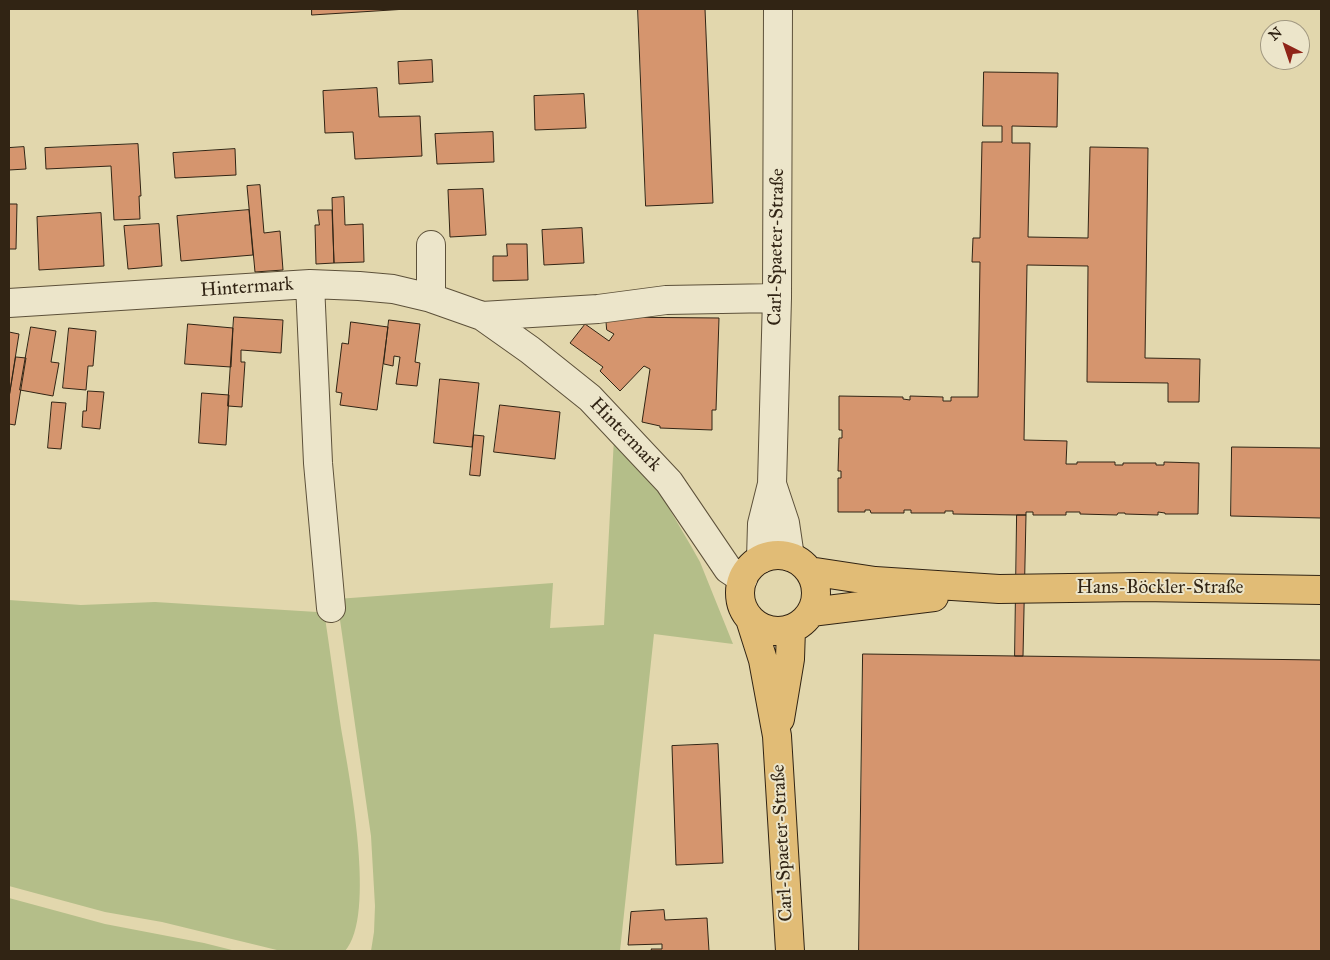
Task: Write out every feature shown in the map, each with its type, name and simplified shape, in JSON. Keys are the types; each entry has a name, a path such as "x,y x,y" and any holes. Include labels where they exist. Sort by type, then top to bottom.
{"main road":[{"path":"742,579 750,567 761,559 771,556 800,564"},
{"name":"Carl-Spaeter-Straße","path":"777,736 790,660 801,620 816,598 815,585 800,564"},
{"name":"Hans-Böckler-Straße","path":"800,564 875,581 999,589 1141,587 1321,590"},
{"name":"Carl-Spaeter-Straße","path":"742,579 741,601 750,619 763,660 777,736 790,951"},
{"name":"Hans-Böckler-Straße","path":"801,620 999,589"},
{"path":"750,619 758,626 780,631 801,620"}],"street":[{"name":"Carl-Spaeter-Straße","path":"761,559 762,524 772,484 777,298 778,9"},
{"path":"431,245 431,298"},
{"name":"Hintermark","path":"9,303 310,284 393,289 431,298 482,316 530,350 590,398 669,482 728,569 742,579"},
{"path":"310,284 318,463 331,608"},
{"name":"Hintermark","path":"482,316 598,309 666,300 777,298"},
{"name":"Carl-Spaeter-Straße","path":"772,484 800,564"}],"green space":[{"path":"614,438 649,474 691,546 700,562 733,644 654,634 620,951 371,951 375,906 371,836 337,599 553,583 550,628 604,625"},
{"path":"9,600 81,605 155,602 324,611 350,778 358,844 359,908 354,933 345,951 281,951 162,922 105,912 9,886"},
{"path":"9,898 105,924 236,951 9,951"}],"building":[{"path":"312,9 407,9 312,15"},
{"path":"638,9 705,9 713,203 646,206"},
{"path":"432,60 433,82 399,84 398,62"},
{"path":"984,72 1058,73 1057,127 1012,126 1012,143 1030,143 1028,237 1088,238 1090,147 1148,148 1145,358 1200,359 1199,402 1168,402 1168,383 1087,382 1088,266 1027,265 1024,440 1067,441 1066,464 1077,464 1077,462 1115,462 1115,465 1123,465 1123,463 1156,463 1156,465 1164,465 1164,462 1199,463 1198,514 1165,514 1158,512 1158,515 1118,513 1117,515 1066,512 1066,515 1033,515 1033,512 1026,512 1026,515 1017,515 953,514 953,511 945,511 945,513 911,513 911,510 904,510 904,513 871,513 870,510 865,510 865,512 838,512 838,478 841,478 841,471 838,471 839,438 842,438 842,430 839,430 839,396 903,397 903,399 910,400 910,396 943,397 943,401 951,401 951,397 978,397 980,262 972,262 973,238 980,238 982,142 1002,142 1002,126 983,126"},
{"path":"377,88 379,117 420,116 422,156 355,159 353,132 325,133 323,91"},
{"path":"584,94 586,128 535,130 534,96"},
{"path":"493,132 494,162 437,164 435,134"},
{"path":"138,144 141,196 139,196 140,219 114,220 111,166 46,169 45,148"},
{"path":"24,147 26,169 9,170 9,148"},
{"path":"235,149 236,175 175,178 173,153"},
{"path":"260,185 264,233 280,231 283,270 255,272 247,186"},
{"path":"483,189 486,235 450,237 448,190"},
{"path":"344,197 345,225 363,224 364,262 334,263 332,198"},
{"path":"9,204 17,204 16,249 9,249"},
{"path":"249,210 253,255 181,261 177,216"},
{"path":"318,210 332,210 334,263 316,264 315,225 319,225"},
{"path":"101,213 104,266 39,270 37,217"},
{"path":"159,224 162,266 128,269 124,226"},
{"path":"582,228 584,263 544,265 542,230"},
{"path":"507,244 527,244 528,280 493,281 493,256 507,256"},
{"path":"234,317 283,320 281,353 241,350 241,362 245,362 242,407 228,406"},
{"path":"606,317 719,318 716,410 712,410 712,430 660,428 660,426 642,422 650,369 644,366 620,391 600,371 603,367 570,343 585,324 609,341 614,334 607,330"},
{"path":"389,320 420,324 415,362 420,363 417,386 396,384 400,357 394,356 393,366 384,364"},
{"path":"351,322 388,327 377,410 340,405 342,393 336,392 342,343 348,344"},
{"path":"188,324 233,328 231,367 185,364"},
{"path":"31,327 56,331 51,362 59,363 53,396 20,390"},
{"path":"69,328 96,331 93,366 88,366 86,390 63,388"},
{"path":"9,332 19,334 9,397"},
{"path":"16,357 26,358 15,425 9,424 9,398"},
{"path":"440,379 479,383 472,447 434,443"},
{"path":"88,391 104,392 100,429 82,427 83,411 86,411"},
{"path":"202,393 229,395 226,445 199,443"},
{"path":"52,402 66,403 61,449 48,448"},
{"path":"500,405 560,412 555,459 494,452"},
{"path":"474,435 484,436 480,476 470,475"},
{"path":"1232,447 1321,448 1321,518 1231,516"},
{"path":"1017,515 1026,515 1023,656 1015,656"},
{"path":"863,654 1321,660 1321,951 859,951"},
{"path":"718,744 723,863 676,865 672,746"},
{"path":"664,910 665,920 707,918 709,951 652,951 651,949 662,949 662,944 628,945 631,912"}]}
